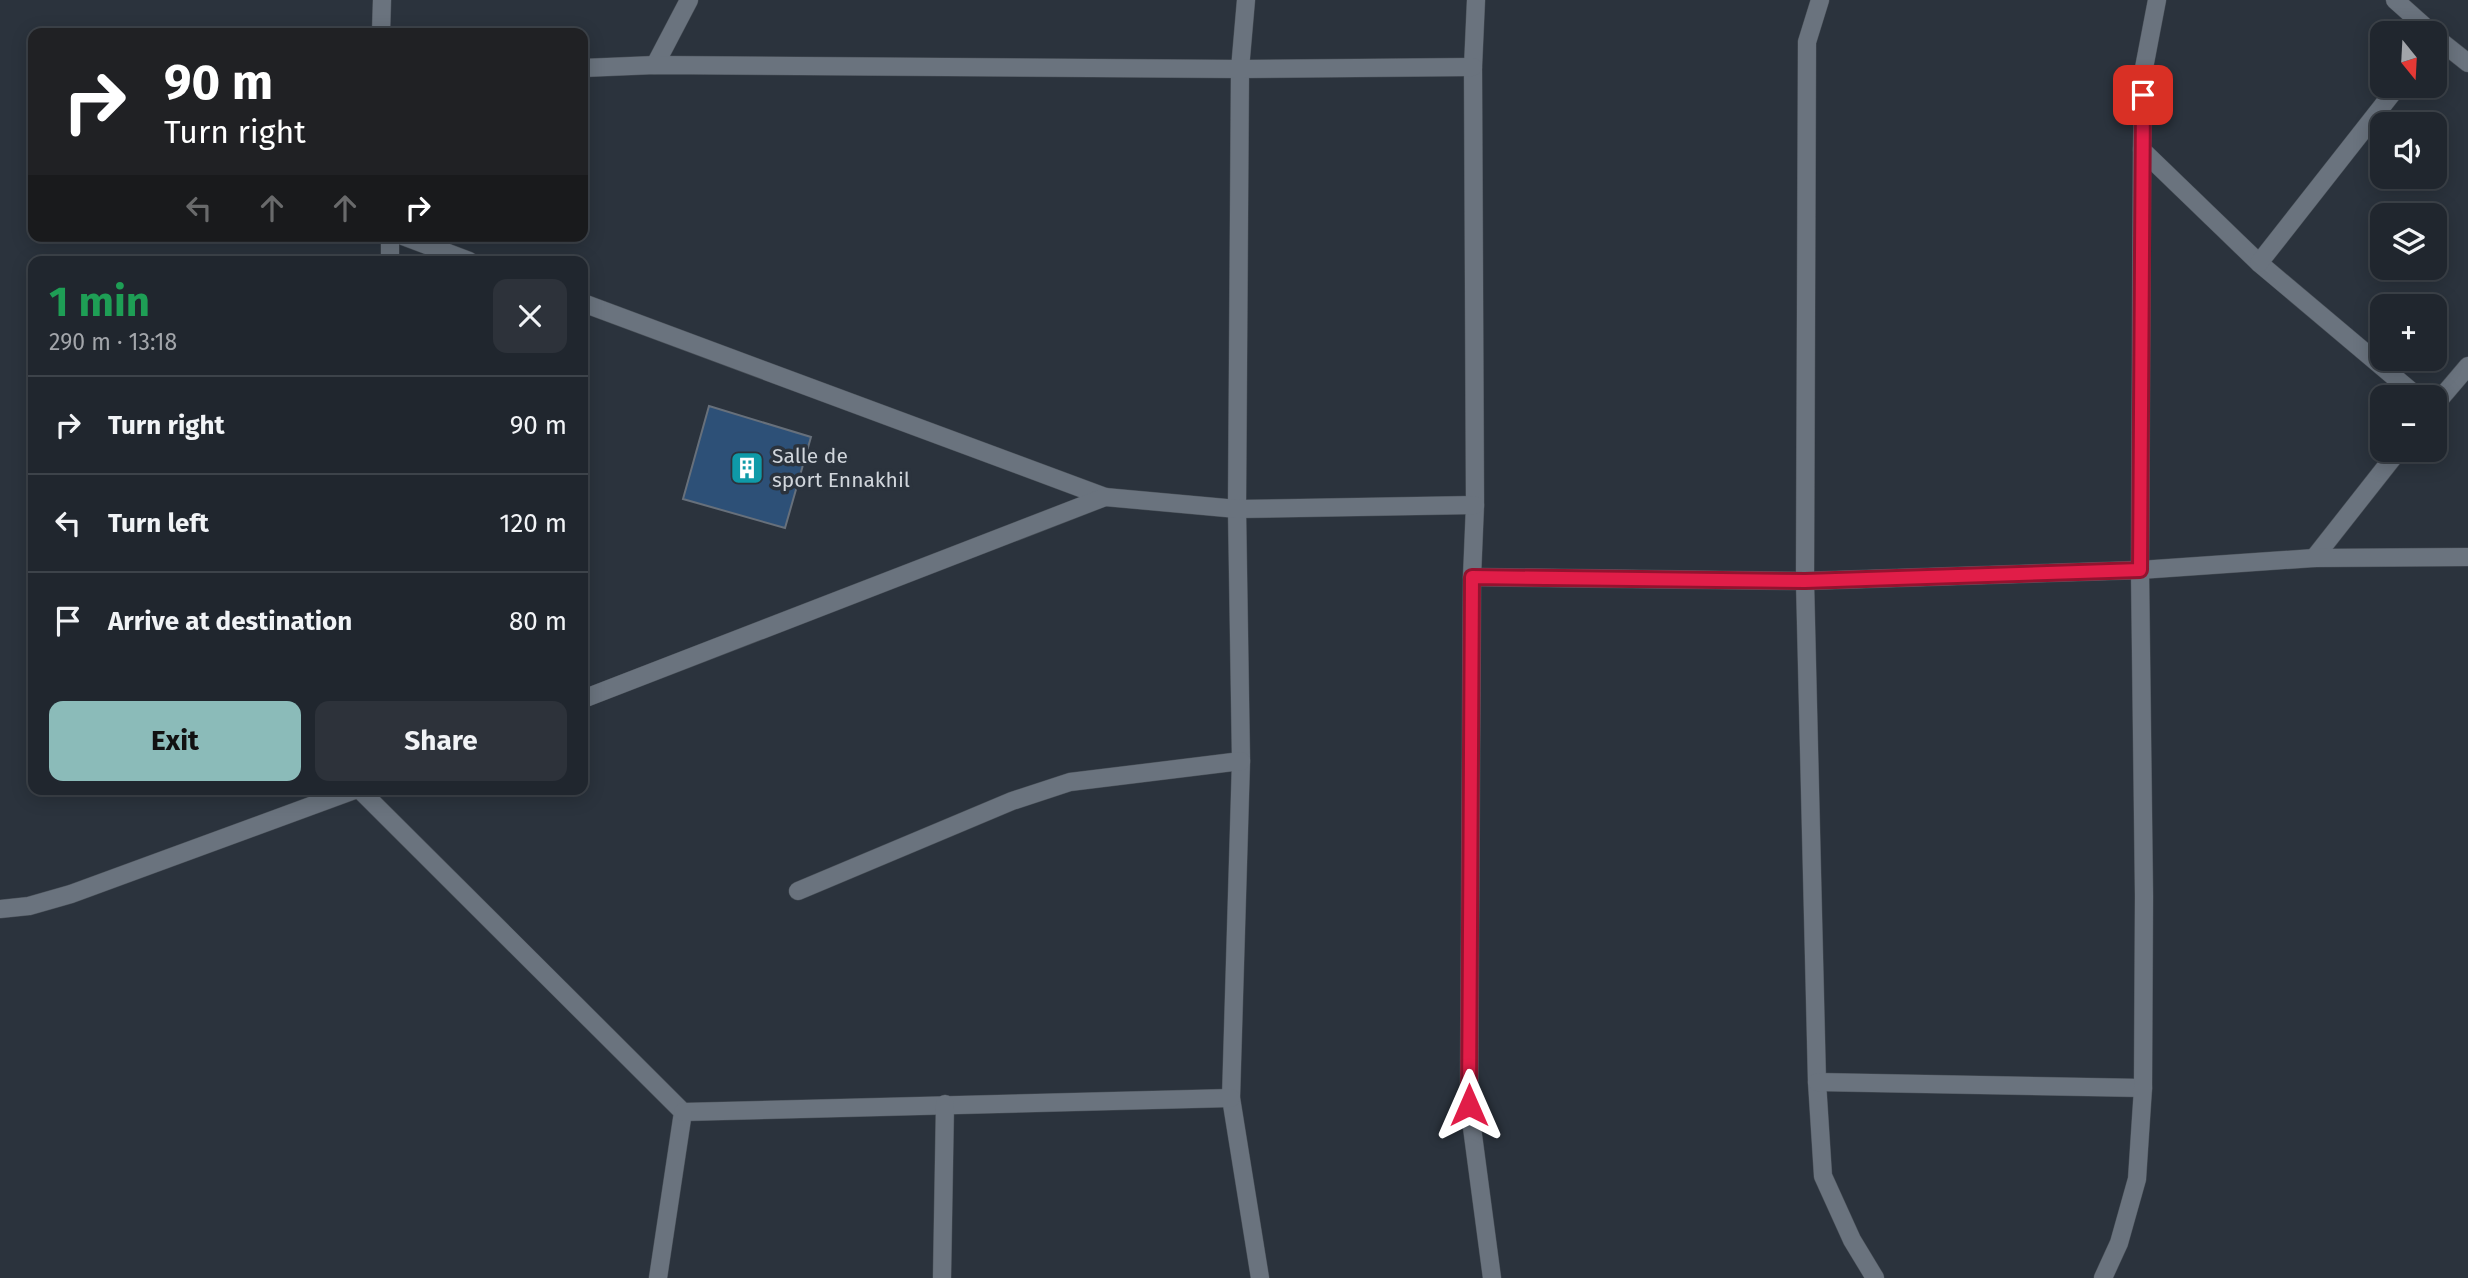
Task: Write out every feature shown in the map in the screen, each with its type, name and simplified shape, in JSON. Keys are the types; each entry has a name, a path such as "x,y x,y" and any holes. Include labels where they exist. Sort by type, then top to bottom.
{"street":[{"path":"381,28 382,0"},
{"path":"655,65 689,0"},
{"path":"1246,0 1240,69 1237,509 1241,761 1231,1098 1260,1278"},
{"path":"1476,0 1473,67 1475,505 1472,577 1469,1105 1492,1278"},
{"path":"1820,0 1807,42 1805,581 1816,1082 1823,1176 1852,1240 1875,1278"},
{"path":"2103,1278 2119,1243 2137,1180 2143,1088 2141,150 2144,68 2157,0"},
{"path":"2395,0 2418,21"},
{"path":"2447,46 2468,63"},
{"path":"588,68 655,65 1240,69 1473,67"},
{"path":"2259,263 2389,98"},
{"path":"2141,150 2259,263 2404,385"},
{"path":"419,242 456,256"},
{"path":"588,305 1105,497 1237,509 1475,505"},
{"path":"2447,391 2468,366"},
{"path":"2314,558 2390,462"},
{"path":"588,697 1105,497"},
{"path":"1472,577 1805,581 2140,570 2314,558 2468,557"},
{"path":"798,891 1012,801 1070,782 1241,761"},
{"path":"0,909 29,906 71,894 342,795"},
{"path":"364,795 683,1112 1231,1098"},
{"path":"1816,1082 2143,1088"},
{"path":"942,1278 945,1104"},
{"path":"658,1278 683,1112"}],"building":[{"name":"Salle de sport Ennakhil","path":"709,406 811,437 785,528 683,499"}],"place":[{"name":"Salle de sport Ennakhil","path":"747,468"}],"route":[{"path":"1469,1105 1472,577 1805,581 2140,570 2143,95"}]}
